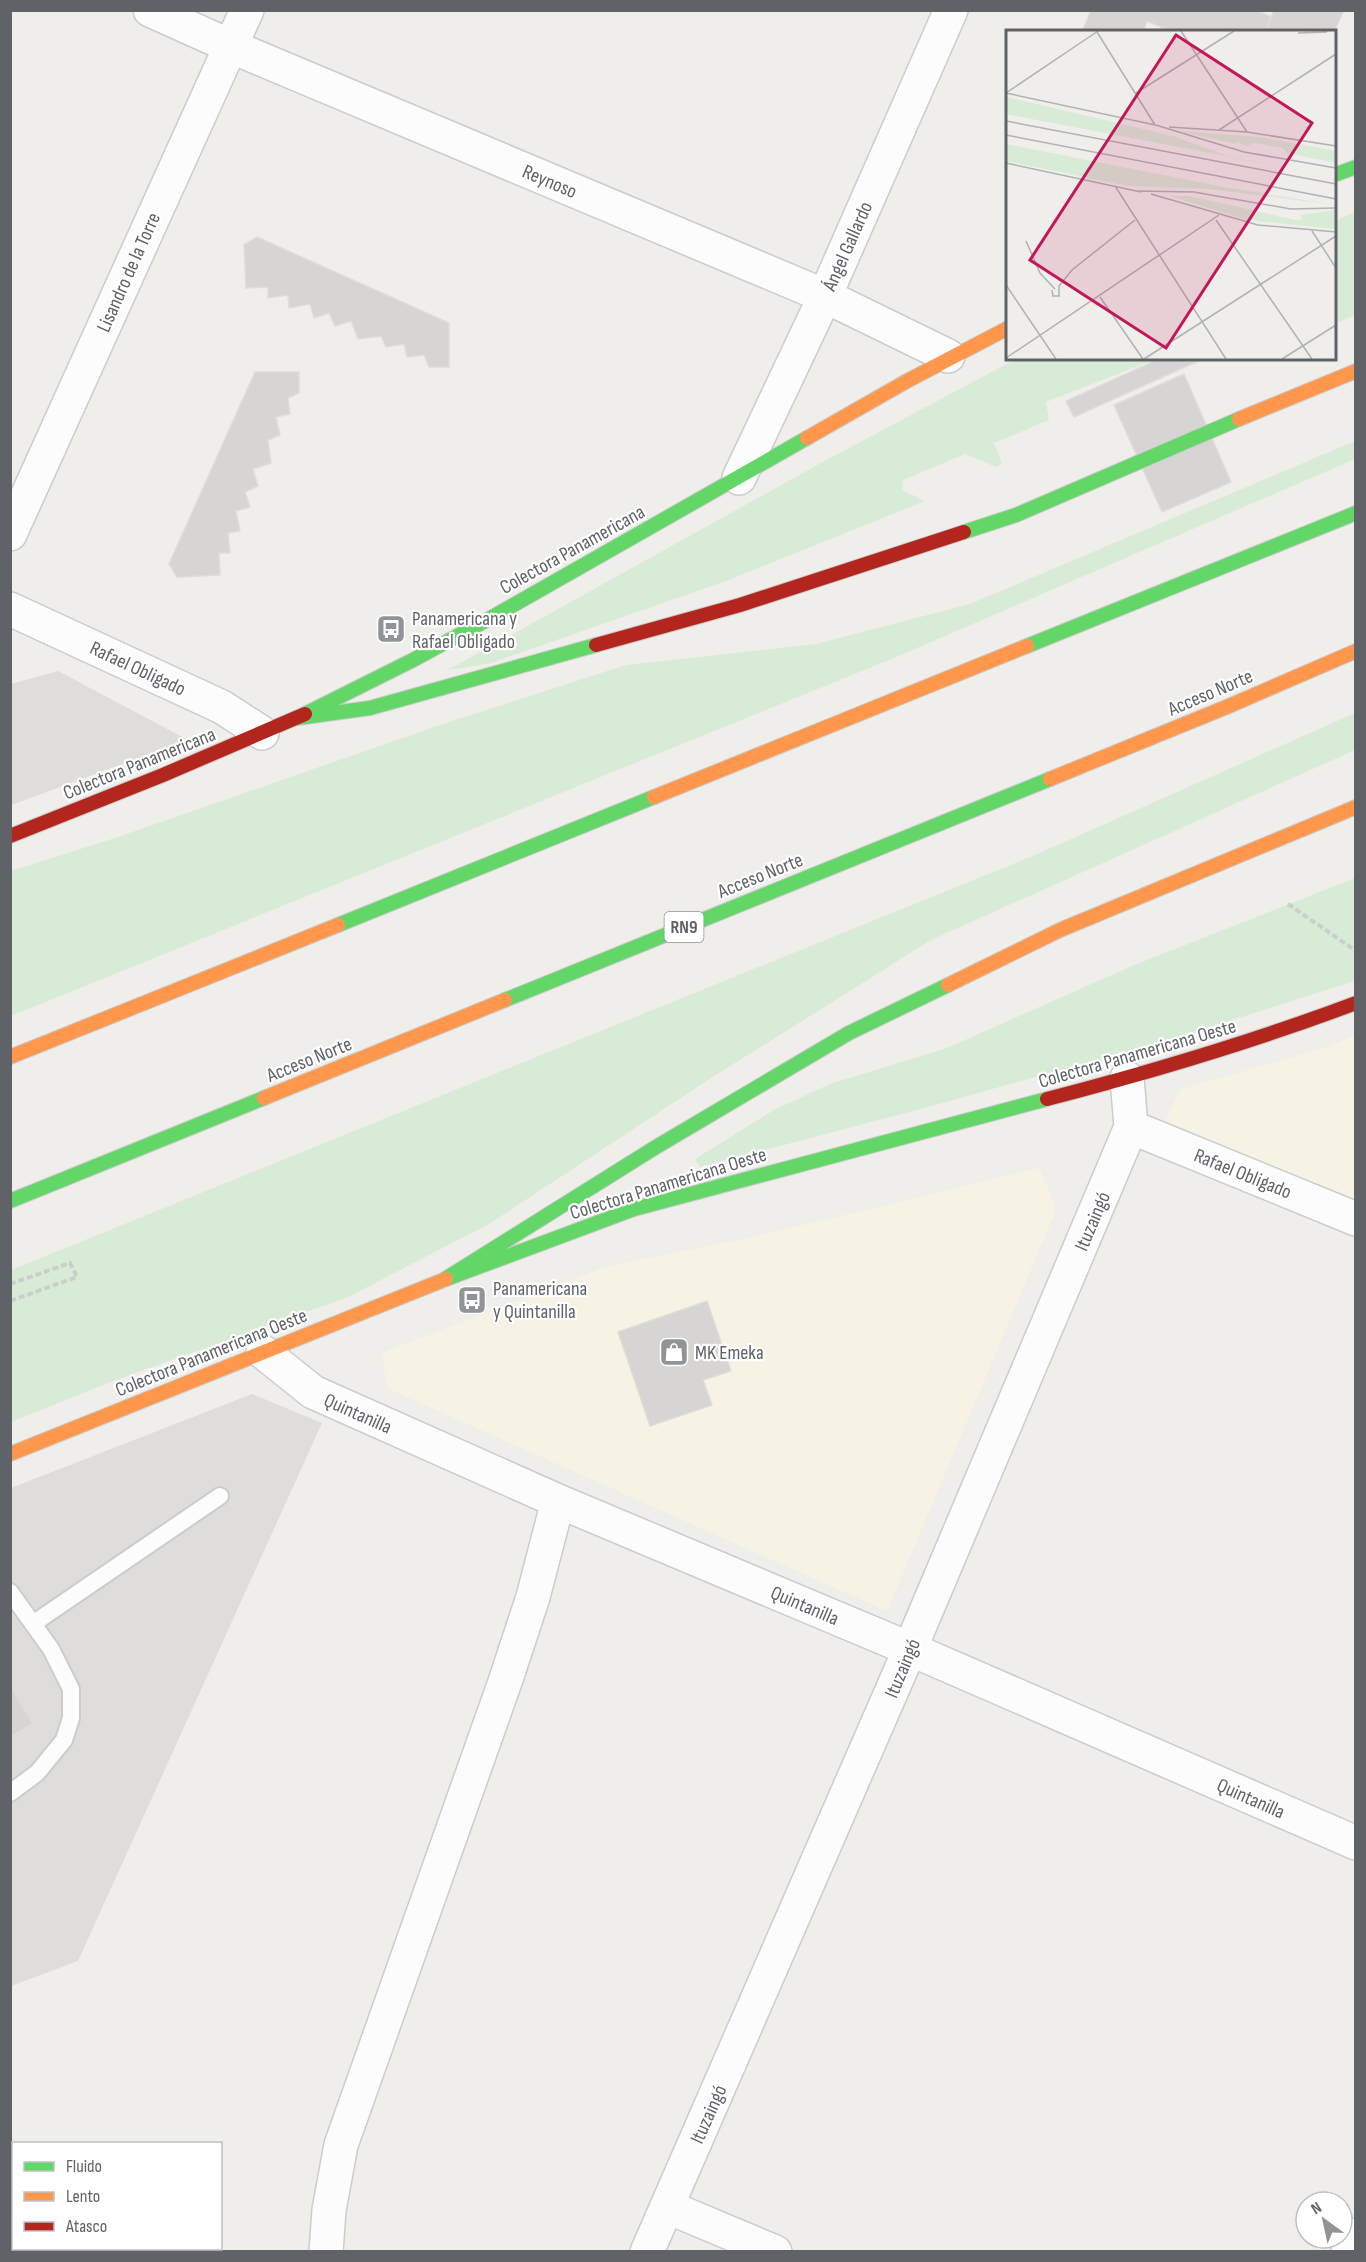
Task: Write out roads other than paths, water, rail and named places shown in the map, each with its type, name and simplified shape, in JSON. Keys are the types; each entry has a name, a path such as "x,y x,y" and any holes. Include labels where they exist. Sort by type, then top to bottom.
{"main road":[{"path":"1336,175 1356,166"},
{"name":"Colectora Panamericana","path":"10,836 174,772 297,718 411,661 739,478 948,356 1006,328"},
{"path":"297,718 370,708 740,605 1016,515 1356,371"},
{"path":"10,1057 1356,513"},
{"name":"Acceso Norte","path":"10,1201 1229,706 1356,651"},
{"path":"445,1279 656,1147 849,1033 1060,930 1356,807"},
{"name":"Colectora Panamericana Oeste","path":"10,1454 445,1279 634,1209 1127,1078 1295,1026 1356,1003"}],"street":[{"name":"Reynoso","path":"150,10 230,46 825,296 948,356"},
{"name":"Lisandro de la Torre","path":"10,534 246,10"},
{"name":"Ángel Gallardo","path":"739,478 825,296 951,10"},
{"name":"Rafael Obligado","path":"10,609 222,707 262,733"},
{"name":"Ituzaingó","path":"647,2252 910,1650 1131,1127 1127,1078"},
{"name":"Rafael Obligado","path":"1131,1127 1356,1219"},
{"name":"Quintanilla","path":"263,1352 313,1392 558,1501 1356,1843"},
{"path":"326,2252 329,2210 340,2145 510,1668 533,1597 558,1501"},
{"path":"668,2207 775,2252"},
{"path":"1348,2252 1356,2235"}],"lane":[{"path":"34,1623 220,1496"},
{"path":"10,1592 51,1648 71,1689 71,1718 64,1740 37,1773 10,1793"}],"place":[{"name":"Panamericana y Rafael Obligado","path":"391,629"},
{"name":"Panamericana y Quintanilla","path":"472,1300"},
{"name":"MK Emeka","path":"674,1352"}]}
